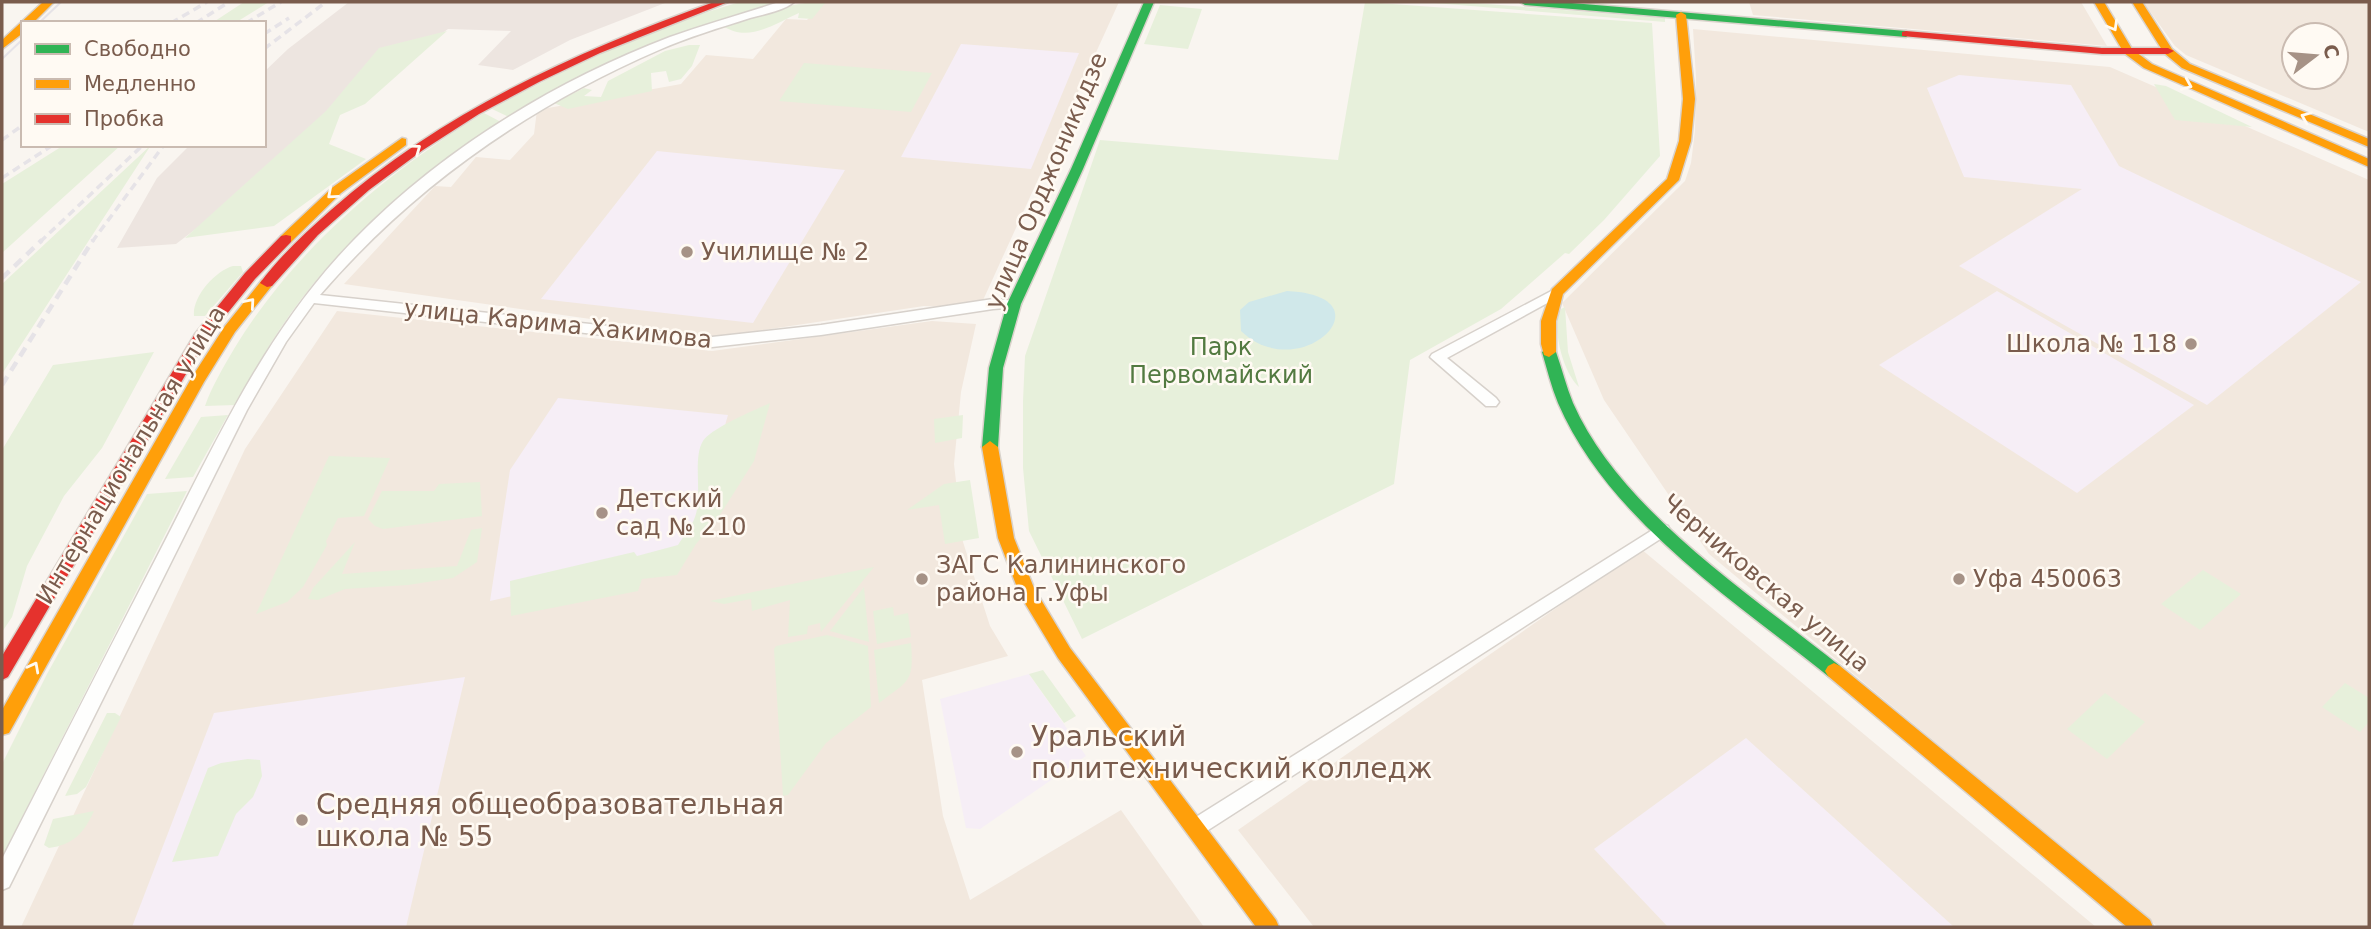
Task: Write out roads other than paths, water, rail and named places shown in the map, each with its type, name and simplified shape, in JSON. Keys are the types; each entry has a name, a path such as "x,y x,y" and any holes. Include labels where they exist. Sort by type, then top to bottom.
{"main road":[{"path":"29,21 49,2"},
{"name":"Интернациональная улица","path":"2,672 200,337 250,276 315,210 376,160 427,124 520,72 583,42 692,2"},
{"name":"Интернациональная улица","path":"2,727 91,562 200,376 243,312 301,244 370,183 439,132 480,106 532,77 593,49 669,19 723,2"},
{"name":"улица Орджоникидзе","path":"1149,2 1077,169 1014,304 996,368 990,453 1006,538 1026,590 1064,653 1269,927"},
{"path":"1525,2 1681,15 1741,12 2102,51 2168,51"},
{"path":"2099,2 2128,51 2167,76 2369,163"},
{"path":"2137,2 2168,51 2186,66 2369,143"},
{"path":"1557,292 1673,180 1679,168 1684,156 1689,89 1681,15"},
{"path":"2,46 21,29"},
{"name":"Черниковская улица","path":"1557,292 1549,304 1547,341 1569,410 1587,444 1662,530 2143,927"}],"street":[{"path":"2,880 239,410 274,349 310,298 359,244 411,195 518,118 597,74 657,46 789,2"},
{"path":"1491,402 1437,357 1557,292"},
{"name":"улица Карима Хакимова","path":"310,298 712,342 821,330 993,304 1014,304"},
{"path":"1195,828 1662,530"}],"water":[{"path":"1287,291 1318,296 1333,307 1335,321 1326,334 1309,345 1288,350 1264,346 1241,331 1240,310 1249,302"}],"tram line":[{"path":"41,21 61,2"},
{"path":"2,59 21,41"}],"railway":[{"path":"174,21 207,2"},
{"path":"199,21 229,2"},
{"path":"249,21 281,2"},
{"path":"266,47 326,2"},
{"path":"266,33 289,18"},
{"path":"2,140 21,126"},
{"path":"2,178 50,147"},
{"path":"40,242 141,147"},
{"path":"92,242 163,147"},
{"path":"2,278 42,240"},
{"path":"2,385 93,240"}],"place":[{"name":"Училище № 2","path":"687,252"},
{"name":"Школа № 118","path":"2191,344"},
{"name":"Детский сад № 210","path":"602,513"},
{"name":"ЗАГС Калининского района г.Уфы","path":"922,579"},
{"name":"Уфа 450063","path":"1959,579"},
{"name":"Уральский политехнический колледж","path":"1017,752"},
{"name":"Средняя общеобразовательная школа № 55","path":"302,820"}],"park label":[{"name":"Парк Первомайский","path":"1221,361"}]}
